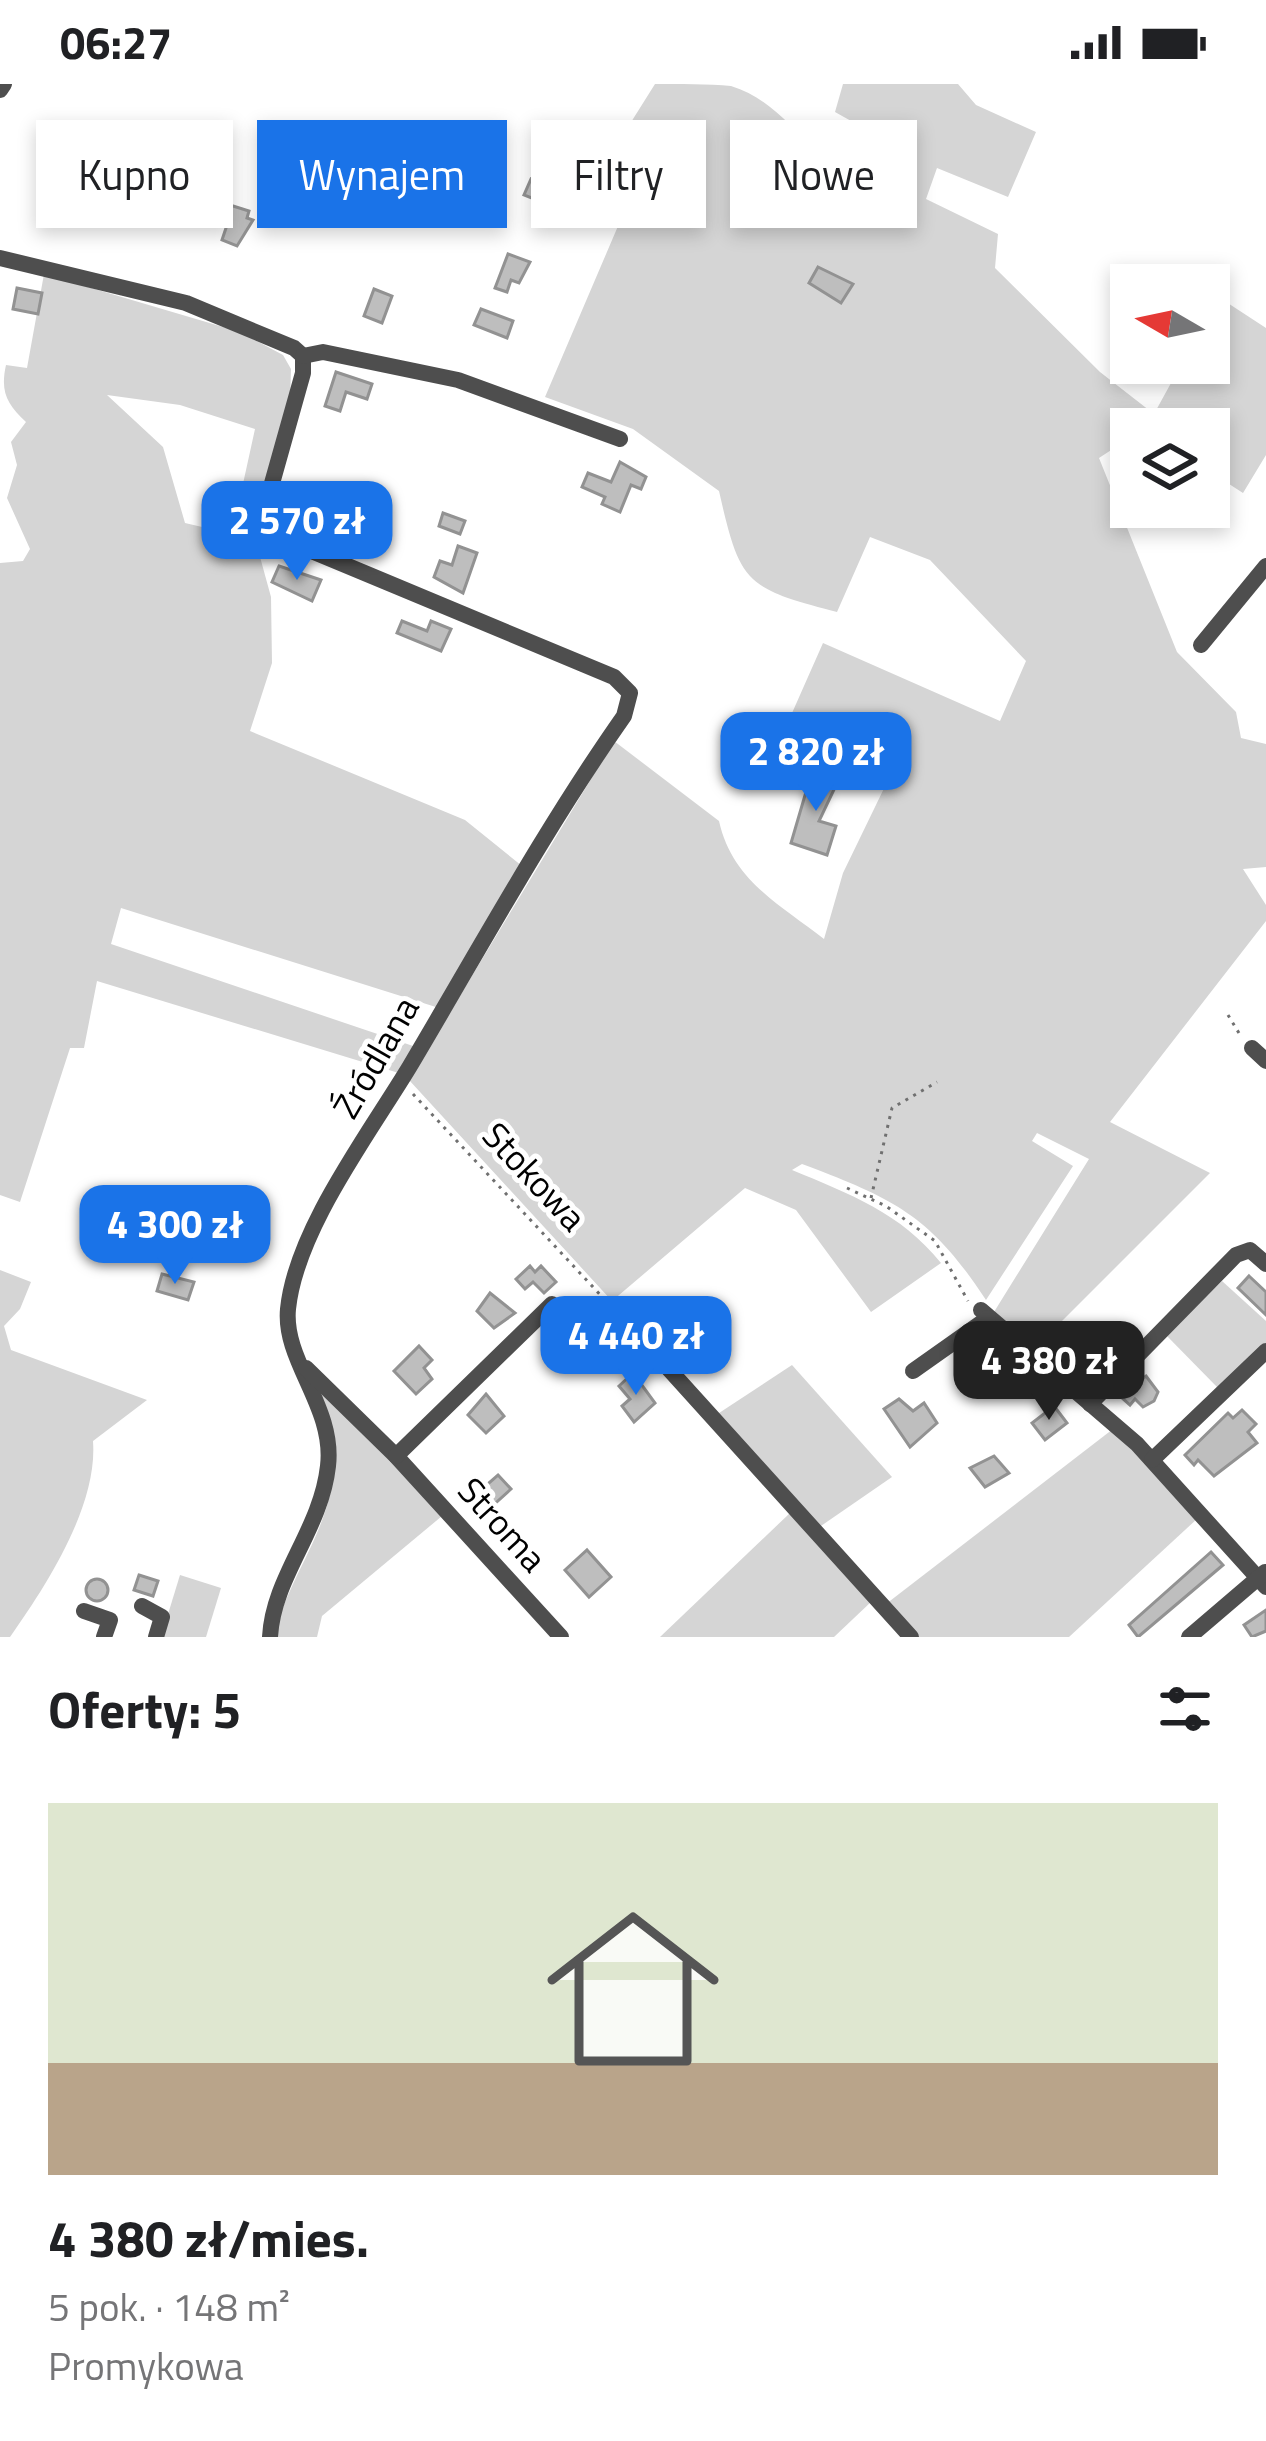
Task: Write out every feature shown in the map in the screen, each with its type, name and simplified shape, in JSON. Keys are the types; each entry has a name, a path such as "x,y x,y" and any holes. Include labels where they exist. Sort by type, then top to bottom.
{"street":[{"path":"0,258 186,303 303,356 322,352 458,380 620,439"},
{"name":"Źródlana","path":"270,1637 277,1601 315,1524 328,1469 325,1423 290,1338 288,1308 308,1245 400,1082 629,705 630,693 614,677 295,544 271,528 269,494 303,373 303,356"},
{"path":"1202,645 1266,566"},
{"path":"1252,1048 1266,1061"},
{"path":"1090,1404 1236,1255 1250,1250 1266,1264"},
{"path":"396,1456 551,1304"},
{"path":"913,1371 984,1314 1152,1460 1264,1579 1190,1637"},
{"path":"1152,1460 1266,1351"},
{"path":"657,1356 911,1637"},
{"name":"Stroma","path":"304,1366 396,1456 561,1637"},
{"path":"142,1606 162,1617 156,1637"},
{"path":"84,1611 110,1620 104,1637"}],"path":[{"path":"1228,1015 1252,1048"},
{"name":"Stokowa","path":"400,1082 657,1356"},
{"path":"871,1199 892,1108 937,1082"},
{"path":"847,1188 935,1241 965,1299 984,1314"}],"shaded area":[{"path":"655,84 731,86 753,95 785,120 730,120 730,228 917,228 917,120 849,120 835,112 843,84 958,84 976,105 1036,132 1008,197 937,168 926,199 998,234 995,268 1110,384 1146,408 1110,408 1110,451 1099,458 1110,485 1110,528 1127,528 1177,652 1236,712 1241,738 1266,744 1266,867 1243,869 1266,905 1266,921 1110,1122 1210,1173 1036,1347 994,1312 1089,1159 1037,1133 1032,1141 1073,1166 986,1300 947,1248 908,1214 862,1188 802,1164 792,1170 892,1218 941,1263 871,1312 796,1210 745,1188 612,1301 409,1080 614,741 719,821 725,842 746,875 824,939 843,873 890,776 777,747 823,643 1000,721 1026,661 930,560 870,537 837,612 765,588 741,564 719,491 633,429 545,397 617,228 706,228 706,120 632,120"},
{"path":"44,274 240,332 283,355 291,369 290,404 254,535 271,597 272,663 250,731 465,820 522,866 439,1008 121,908 111,944 416,1047 402,1074 97,981 84,1048 70,1048 20,1202 0,1195 0,563 23,561 30,549 7,498 17,465 11,442 26,422 10,403 4,383 6,365 27,368","holes":["107,395 180,405 255,429 232,534 185,523 163,447"]},
{"path":"1230,304 1266,328 1266,455 1243,493 1230,485 1230,408 1157,408 1170,384 1230,384"},
{"path":"0,1270 31,1282 20,1309 4,1326 11,1350 147,1400 93,1441 87,1492 67,1544 10,1637 0,1637"},
{"path":"1222,1281 1266,1321 1266,1343 1218,1388 1165,1334"},
{"path":"792,1365 892,1477 818,1528 716,1415"},
{"path":"316,1380 442,1516 322,1616 317,1637 274,1637 332,1486 332,1442"},
{"path":"1113,1429 1198,1518 1069,1637 917,1637 886,1604"},
{"path":"790,1513 872,1601 834,1637 660,1637"},
{"path":"180,1575 221,1588 206,1637 161,1637"}],"building":[{"path":"233,206 249,211 247,218 253,220 237,246 222,240 226,228 233,228"},
{"path":"508,254 530,262 519,283 511,280 507,292 495,288"},
{"path":"818,267 853,284 841,303 809,283"},
{"path":"17,288 42,293 38,314 13,309"},
{"path":"374,289 392,296 382,323 364,316"},
{"path":"481,309 513,321 507,338 474,325"},
{"path":"336,372 372,384 367,399 346,392 340,411 325,406"},
{"path":"620,462 646,477 641,489 631,485 620,512 602,504 605,497 582,487 588,473 611,482"},
{"path":"443,513 465,521 460,534 439,526"},
{"path":"458,546 477,553 463,593 434,577 440,561 452,565"},
{"path":"279,566 321,580 312,601 272,582"},
{"path":"402,621 427,631 431,621 451,629 441,651 397,633"},
{"path":"813,768 840,777 819,821 836,826 827,855 791,843"},
{"path":"530,1266 535,1272 541,1266 556,1282 544,1293 533,1282 525,1289 516,1279"},
{"path":"162,1274 194,1282 188,1300 157,1291"},
{"path":"1249,1276 1266,1292 1266,1315 1238,1288"},
{"path":"490,1293 515,1313 494,1328 477,1311"},
{"path":"986,1345 1003,1369 975,1386 963,1368"},
{"path":"419,1346 432,1360 424,1368 432,1379 416,1394 394,1371"},
{"path":"633,1373 655,1403 634,1422 622,1406 630,1399 619,1386"},
{"path":"1146,1376 1158,1392 1154,1401 1143,1407 1135,1399 1130,1405 1120,1396"},
{"path":"486,1394 504,1416 486,1433 468,1415"},
{"path":"899,1399 913,1411 924,1403 937,1423 910,1447 884,1409"},
{"path":"1054,1406 1067,1423 1045,1440 1032,1423"},
{"path":"1242,1410 1256,1424 1248,1432 1257,1443 1214,1476 1198,1460 1194,1465 1185,1455 1228,1413 1233,1418"},
{"path":"994,1456 1009,1473 985,1487 970,1468"},
{"path":"498,1475 511,1489 489,1509 475,1495"},
{"path":"587,1550 611,1577 589,1597 565,1570"},
{"path":"1211,1552 1223,1565 1138,1637 1129,1625"},
{"path":"139,1575 158,1581 153,1596 134,1590"},
{"path":"97,1579 108,1590 97,1601 86,1590"},
{"path":"1266,1610 1266,1631 1252,1637 1244,1625"}]}
